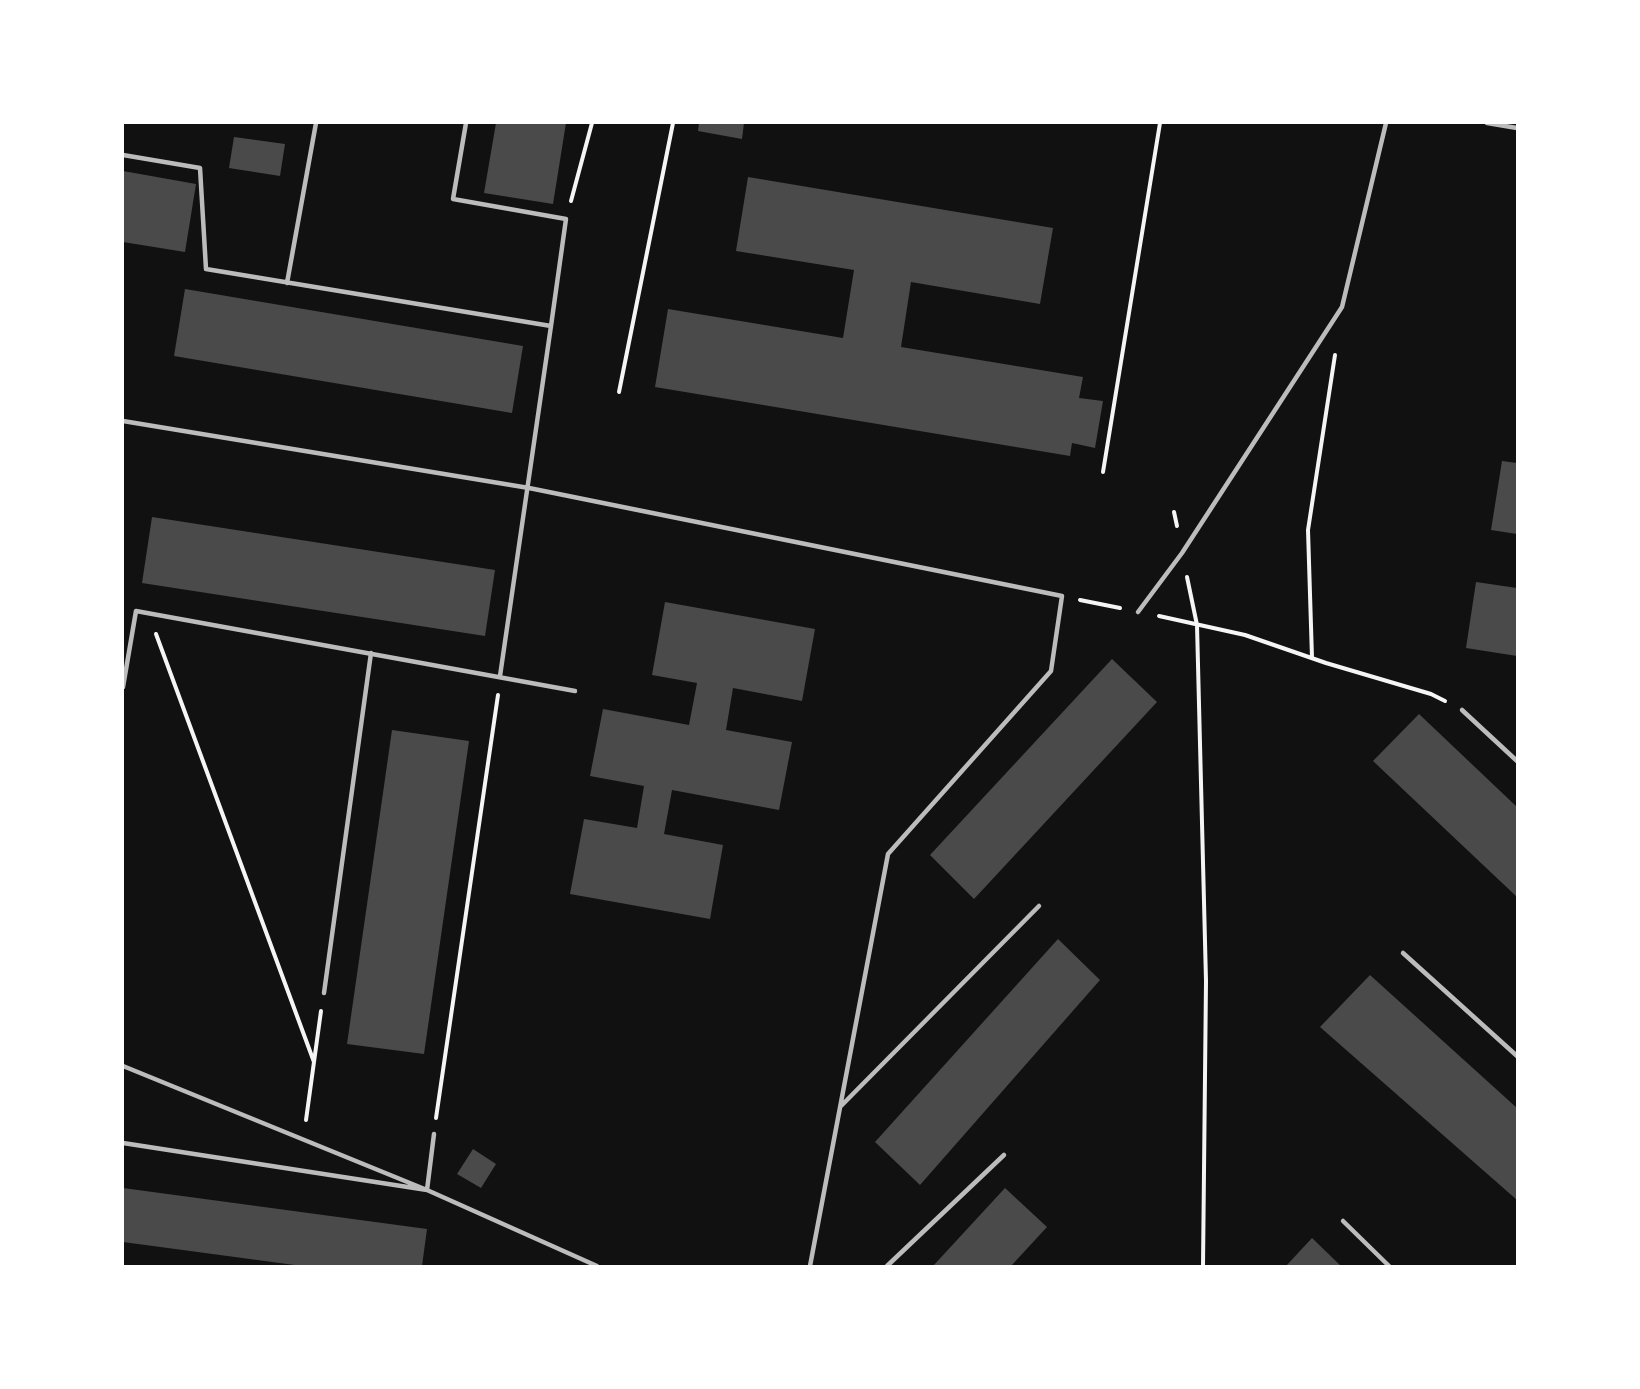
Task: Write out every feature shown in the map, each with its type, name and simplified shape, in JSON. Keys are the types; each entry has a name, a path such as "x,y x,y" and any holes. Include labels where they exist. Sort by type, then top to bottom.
{"lane":[{"path":"287,283 316,123"},
{"path":"466,123 453,199 566,219 529,488 500,676"},
{"path":"1138,612 1182,553 1342,307 1386,123"},
{"path":"1487,123 1517,128"},
{"path":"123,155 200,168 206,269 551,326"},
{"path":"123,421 529,488 1062,596 1051,671 888,854 810,1266"},
{"path":"123,687 136,611 575,691"},
{"path":"324,993 371,653"},
{"path":"1462,710 1517,761"},
{"path":"841,1106 1039,906"},
{"path":"1403,953 1517,1056"},
{"path":"123,1066 427,1190 597,1266"},
{"path":"427,1190 434,1134"},
{"path":"123,1143 427,1190"},
{"path":"887,1266 1004,1155"},
{"path":"1343,1221 1389,1266"}],"path":[{"path":"566,219 592,123"},
{"path":"619,392 673,123"},
{"path":"1103,472 1160,123"},
{"path":"1312,658 1308,530 1335,354"},
{"path":"1174,512 1197,625 1206,981 1203,1266"},
{"path":"1062,596 1245,634 1312,658 1431,694 1462,710"},
{"path":"149,614 314,1062"},
{"path":"434,1134 500,676"},
{"path":"303,1139 324,993"}],"building":[{"path":"496,123 566,123 553,204 484,193"},
{"path":"699,123 744,123 742,139 698,131"},
{"path":"234,137 285,144 280,176 229,168"},
{"path":"123,171 196,184 185,252 123,242"},
{"path":"748,177 1053,228 1040,304 911,282 901,347 1083,377 1079,398 1103,401 1095,448 1072,443 1070,456 655,387 668,309 843,338 854,270 736,251"},
{"path":"185,289 523,346 512,413 174,356"},
{"path":"1502,461 1517,463 1517,534 1491,530"},
{"path":"152,517 495,570 485,636 142,583"},
{"path":"1476,582 1517,588 1517,656 1466,648"},
{"path":"665,602 815,629 802,701 733,688 726,730 792,742 779,810 672,790 664,834 723,845 710,919 570,894 584,819 637,828 644,786 590,776 603,709 689,725 697,683 652,675"},
{"path":"1112,659 1157,702 974,899 930,855"},
{"path":"1419,714 1517,807 1517,897 1373,761"},
{"path":"392,730 469,741 424,1054 347,1044"},
{"path":"1058,939 1100,980 920,1185 875,1142"},
{"path":"1370,975 1517,1108 1517,1200 1320,1027"},
{"path":"473,1149 496,1164 481,1188 457,1174"},
{"path":"123,1188 427,1229 422,1266 302,1266 123,1242"},
{"path":"1005,1188 1047,1227 1011,1266 933,1266"},
{"path":"1312,1238 1341,1266 1286,1266"}]}
